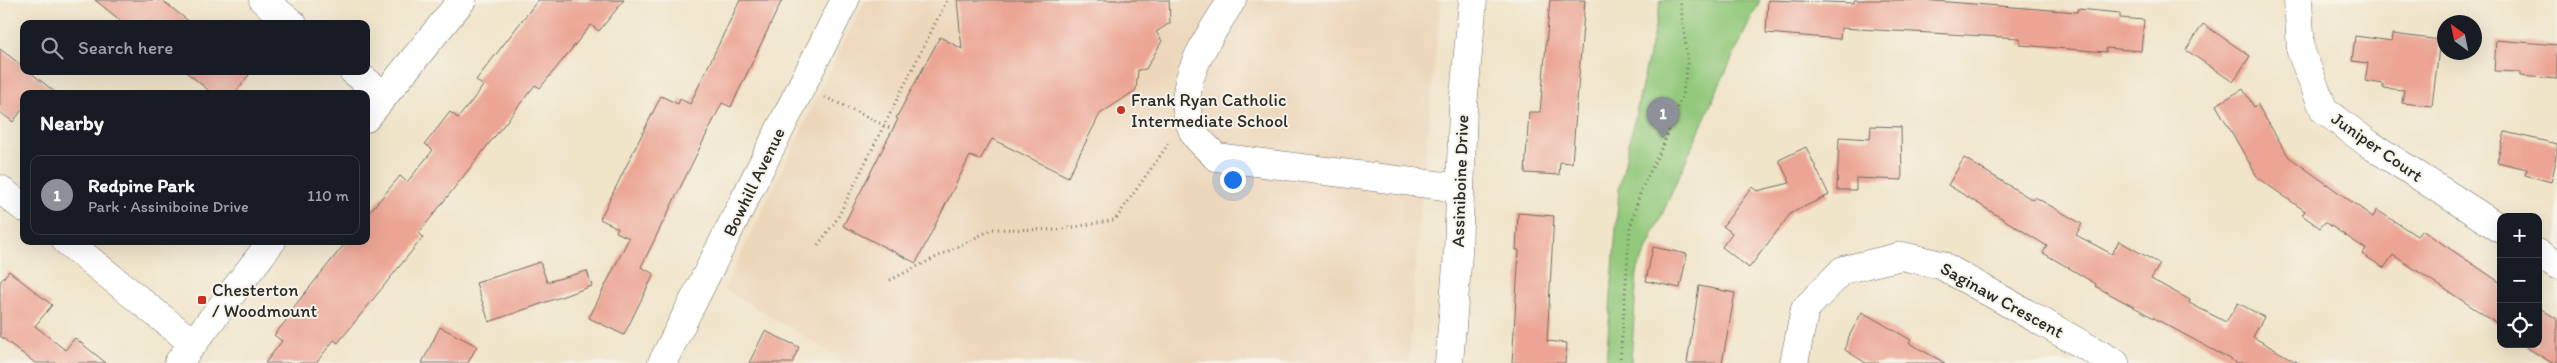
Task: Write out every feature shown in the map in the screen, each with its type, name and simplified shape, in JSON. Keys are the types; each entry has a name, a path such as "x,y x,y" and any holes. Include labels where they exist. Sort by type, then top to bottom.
{"street":[{"path":"263,0 288,20"},
{"path":"370,113 462,0"},
{"name":"Bowhill Avenue","path":"662,363 844,0"},
{"path":"1232,0 1196,59 1184,106 1193,132 1216,156 1460,188"},
{"name":"Assiniboine Drive","path":"1450,363 1463,106 1473,0"},
{"name":"Juniper Court","path":"2298,0 2301,52 2324,110 2369,144 2497,226"},
{"path":"358,75 384,96"},
{"path":"0,189 20,205"},
{"path":"70,245 186,353 269,245"},
{"name":"Saginaw Crescent","path":"1794,363 1804,308 1843,270 1902,256 1941,265 2116,363"},
{"path":"2542,256 2557,265"}],"path":[{"path":"818,245 837,219 947,0"},
{"path":"1620,363 1630,228 1641,190 1664,143 1682,97 1688,64 1680,0"},
{"path":"802,86 890,128"},
{"path":"890,280 993,229 1056,230 1115,220 1171,140"}],"shaded area":[{"name":"Frank Ryan Catholic Intermediate School","path":"865,0 1441,0 1419,221 1409,363 838,363 840,358 724,289"}],"green space":[{"path":"1661,0 1760,0 1718,88 1637,271 1631,363 1606,363 1619,189"}],"building":[{"path":"95,0 162,0 187,20 120,20"},
{"path":"538,0 624,0 599,31 591,25 540,88 535,85 419,233 423,237 338,343 334,340 316,363 265,363 282,341 274,335 295,310 293,308 344,245 370,245 370,211 400,176 407,182 433,150 425,144 450,112 458,118 471,102 483,86 476,80"},
{"path":"740,0 782,0 731,107 722,103 641,267 654,274 624,335 589,318 629,238 616,232 618,228 600,219 661,96 678,104 680,99 690,104"},
{"path":"957,0 1169,0 1170,23 1156,32 1162,41 1146,69 1138,70 1136,90 1100,114 1068,177 992,139 980,160 970,156 916,263 843,226 898,119 896,118 940,37 962,49"},
{"path":"1550,0 1585,0 1572,163 1560,162 1559,175 1525,173 1529,112 1540,112"},
{"path":"1768,0 1854,3 1854,0 1922,0 2077,12 2078,9 2120,13 2120,18 2144,20 2141,51 2106,48 2106,52 2020,45 2020,38 1841,28 1840,39 1766,33"},
{"path":"2203,24 2250,56 2233,82 2186,50"},
{"path":"2393,34 2437,40 2438,60 2432,106 2402,103 2404,90 2383,88 2383,84 2365,81 2368,63 2352,61 2355,36 2392,41"},
{"path":"2496,40 2557,45 2557,79 2520,76 2520,72 2494,71"},
{"path":"0,49 20,64 20,75 34,75 52,90 20,90 20,112 13,122 0,112"},
{"path":"190,75 249,75 237,90 208,90"},
{"path":"2243,89 2254,107 2257,104 2289,157 2373,217 2377,210 2417,236 2422,230 2497,280 2497,323 2393,255 2384,268 2362,254 2366,249 2325,222 2320,228 2302,215 2305,211 2258,178 2216,105"},
{"path":"1871,126 1901,127 1902,180 1856,178 1856,190 1837,190 1839,137 1870,139"},
{"path":"2505,132 2557,144 2557,157 2551,182 2525,175 2527,169 2497,162"},
{"path":"1806,147 1829,195 1791,213 1749,268 1722,247 1732,233 1723,226 1752,187 1757,191 1790,183 1779,160"},
{"path":"1964,158 2033,200 2035,197 2082,224 2076,235 2112,254 2119,241 2160,264 2151,279 2190,300 2189,303 2226,322 2238,303 2264,317 2253,337 2298,363 2237,363 2095,286 2096,284 2043,253 2047,246 1948,185"},
{"path":"1518,213 1554,216 1547,341 1567,343 1565,363 1512,363 1519,250 1516,250"},
{"path":"1653,247 1687,254 1680,288 1646,281"},
{"path":"540,262 547,282 587,271 592,286 489,322 476,283"},
{"path":"9,271 52,305 35,326 65,350 75,338 106,363 35,363 0,336 0,282"},
{"path":"1699,286 1735,293 1722,363 1687,363"},
{"path":"2542,310 2557,319 2557,363 2552,363 2528,348 2542,348"},
{"path":"1862,312 1911,340 1909,343 1945,363 1866,363 1845,350 1847,340"},
{"path":"440,327 477,346 468,363 422,363"},
{"path":"765,331 799,347 792,363 749,363"}],"place":[{"name":"Frank Ryan Catholic Intermediate School","path":"1121,110"},
{"name":"Redpine Park","path":"1663,138"},
{"name":"Chesterton / Woodmount","path":"202,300"}]}
